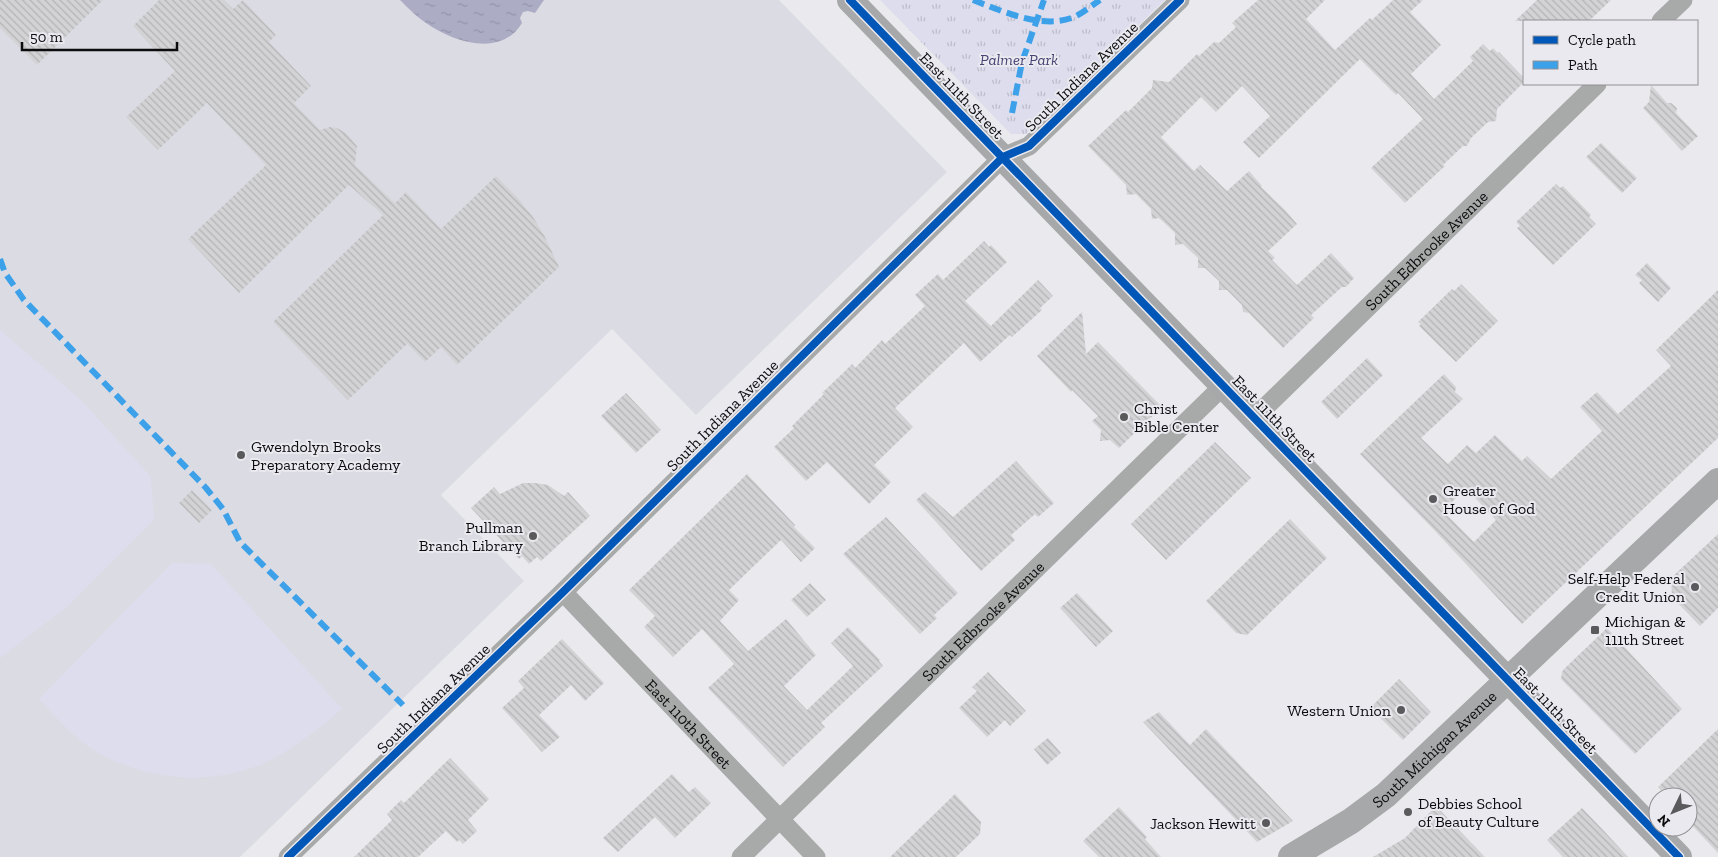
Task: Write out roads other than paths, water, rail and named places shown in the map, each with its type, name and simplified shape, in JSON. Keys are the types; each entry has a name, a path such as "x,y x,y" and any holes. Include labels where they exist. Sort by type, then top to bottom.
{"main road":[{"name":"East 111th Street","path":"850,0 1679,857"},
{"name":"South Michigan Avenue","path":"1291,857 1351,821 1386,795 1718,481"}],"street":[{"name":"South Indiana Avenue","path":"288,857 563,592 1003,157 1029,146 1180,0"},
{"path":"1663,20 1683,0"},
{"name":"South Edbrooke Avenue","path":"1254,417 1596,85"},
{"name":"South Edbrooke Avenue","path":"741,857 1224,385"},
{"name":"East 110th Street","path":"563,592 816,857"}],"water":[{"path":"400,0 544,0 535,13 523,12 520,18 522,23 513,34 502,40 490,43 476,43 463,41 437,30 423,21"}],"place":[{"name":"Christ Bible Center","path":"1124,417"},
{"name":"Gwendolyn Brooks Preparatory Academy","path":"241,455"},
{"name":"Greater House of God","path":"1433,499"},
{"name":"Pullman Branch Library","path":"533,536"},
{"name":"Self-Help Federal Credit Union","path":"1695,587"},
{"name":"Michigan & 111th Street","path":"1595,630"},
{"name":"Western Union","path":"1401,710"},
{"name":"Debbies School of Beauty Culture","path":"1408,812"},
{"name":"Jackson Hewitt","path":"1266,823"}],"park label":[{"name":"Palmer Park","path":"1019,59"}]}
